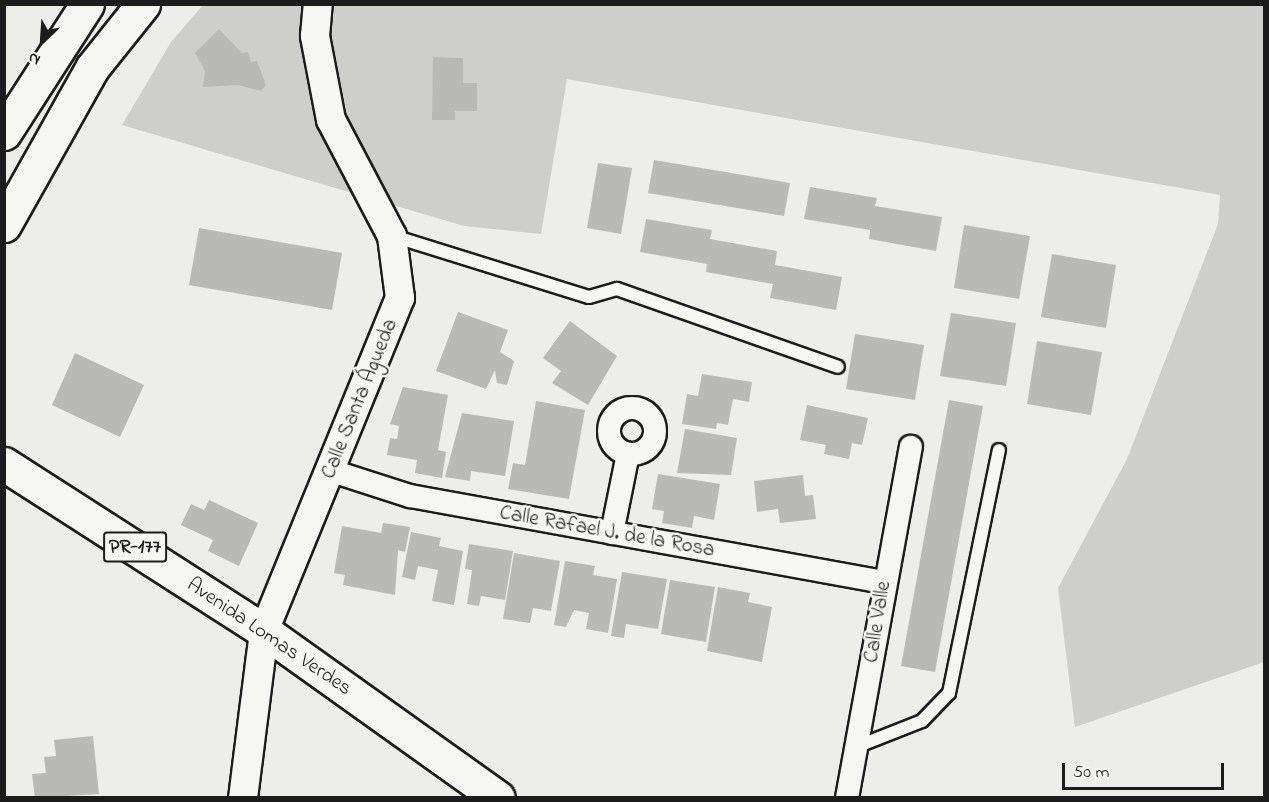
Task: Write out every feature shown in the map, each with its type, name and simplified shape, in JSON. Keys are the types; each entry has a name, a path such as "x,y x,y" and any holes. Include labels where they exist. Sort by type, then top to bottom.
{"main road":[{"path":"4,133 87,4"},
{"path":"4,225 92,68 143,4"},
{"name":"Avenida Lomas Verdes","path":"9,469 264,631 498,798"}],"street":[{"name":"Calle Santa Águeda","path":"243,798 264,631 332,471 400,298 392,236 331,120 315,36 318,4"},
{"name":"Calle Valle","path":"847,798 884,582 911,447"},
{"path":"612,533 628,454"},
{"name":"Calle Rafael J. de la Rosa","path":"332,471 410,496 884,582"}],"lane":[{"path":"392,236 589,297 617,289 837,367"},
{"path":"856,747 922,721 950,693 999,450"}],"shaded area":[{"path":"203,5 1264,5 1264,662 1075,727 1058,588 1127,459 1218,224 1220,195 567,79 541,234 464,226 122,125 171,42"}],"building":[{"path":"219,29 242,53 248,52 251,62 257,61 266,85 261,91 238,85 203,87 205,71 195,53"},
{"path":"433,57 463,58 463,83 477,83 477,111 455,111 455,120 432,120"},
{"path":"654,160 790,183 784,216 648,193"},
{"path":"598,163 632,168 621,234 587,228"},
{"path":"810,187 877,198 875,206 942,217 936,251 869,239 870,230 804,219"},
{"path":"646,219 712,230 710,239 777,251 775,265 842,277 836,310 770,298 773,284 706,272 707,264 640,252"},
{"path":"964,225 1030,236 1019,299 954,288"},
{"path":"199,228 342,253 332,310 189,285"},
{"path":"1052,254 1116,265 1106,328 1041,317"},
{"path":"458,312 508,330 500,352 514,361 507,385 497,383 495,370 486,389 436,371"},
{"path":"951,313 1016,323 1006,386 940,376"},
{"path":"570,321 617,356 588,405 552,383 561,371 543,358"},
{"path":"855,334 924,345 915,400 846,389"},
{"path":"1037,341 1102,352 1091,415 1027,404"},
{"path":"75,353 144,385 120,437 52,405"},
{"path":"702,374 752,382 749,402 733,399 728,425 717,423 716,429 682,424 687,394 698,396"},
{"path":"403,387 448,395 438,450 446,452 442,478 415,473 417,460 387,455 390,438 397,439 399,426 390,424"},
{"path":"949,400 983,406 935,672 901,666"},
{"path":"536,401 585,410 569,499 508,489 513,463 525,465"},
{"path":"807,405 868,418 862,445 852,443 849,459 824,454 826,445 800,440"},
{"path":"462,413 514,421 505,476 471,471 470,481 445,477"},
{"path":"685,429 737,438 731,475 677,473"},
{"path":"658,474 720,484 714,520 694,516 692,528 662,523 664,511 652,509"},
{"path":"803,475 805,496 813,495 816,519 780,523 778,509 757,512 754,481"},
{"path":"209,500 258,523 239,566 208,551 213,540 181,525 191,504 204,510"},
{"path":"383,523 410,527 405,552 398,550 395,595 343,585 345,575 334,573 342,526 381,533"},
{"path":"411,532 441,538 439,546 463,551 454,605 432,601 438,570 418,566 415,580 402,577"},
{"path":"469,544 513,551 505,600 481,596 479,606 467,604 472,570 465,569"},
{"path":"514,553 560,561 551,611 533,608 530,623 503,619"},
{"path":"565,561 595,566 593,575 617,579 608,633 586,629 589,613 574,610 566,627 554,625"},
{"path":"622,572 667,579 658,629 626,624 624,638 611,636"},
{"path":"670,580 715,587 706,642 661,634"},
{"path":"718,587 750,593 748,602 772,607 762,662 707,651"},
{"path":"93,736 99,794 35,798 32,774 46,773 44,757 56,756 54,740"}]}
